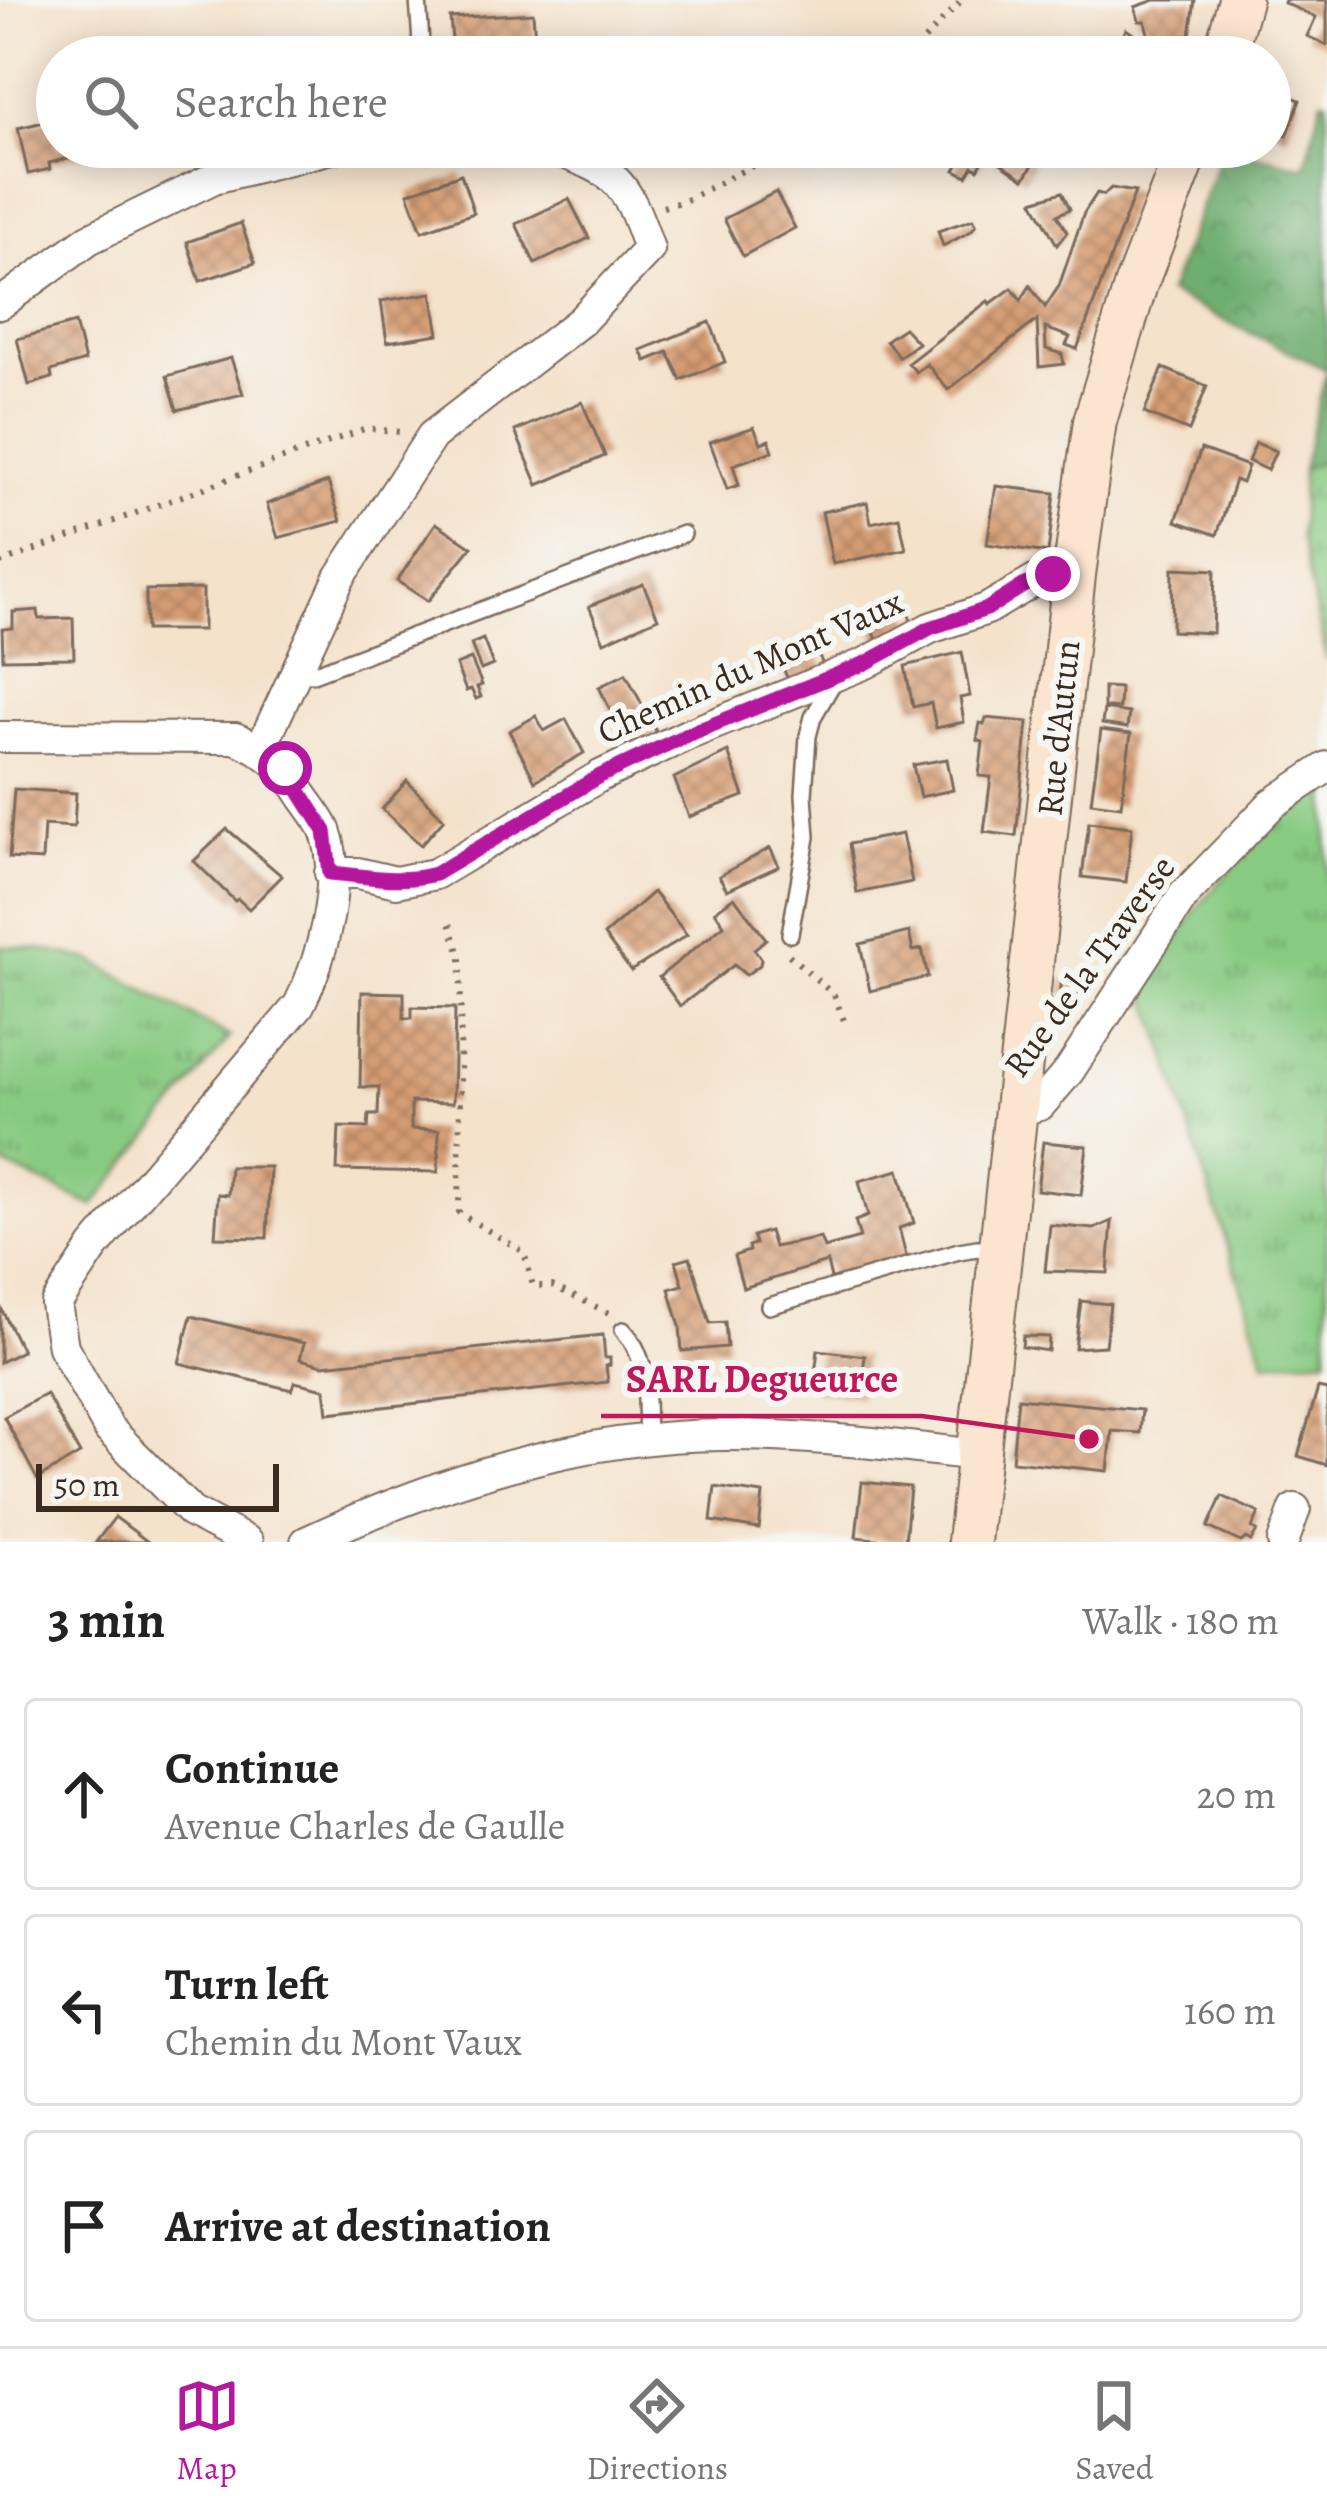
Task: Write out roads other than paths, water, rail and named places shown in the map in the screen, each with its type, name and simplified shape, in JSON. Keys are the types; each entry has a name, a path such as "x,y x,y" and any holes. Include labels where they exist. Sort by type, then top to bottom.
{"main road":[{"path":"1230,36 1240,0"},
{"name":"Rue d'Autun","path":"969,1542 1074,575 1096,421 1136,284 1181,168"}],"street":[{"path":"0,304 88,239 214,178 253,168"},
{"path":"261,748 340,577 432,436 581,321 649,249 621,185 603,168"},
{"name":"Chemin du Mont Vaux","path":"330,873 358,873 396,882 435,874 600,776 687,735 838,674 930,628 987,609 1038,579 1074,575"},
{"path":"0,736 235,738 261,748 285,768 325,831 330,873 328,926 317,968 299,1005 94,1247 56,1304 63,1347 109,1429 191,1512 248,1542"},
{"name":"Rue de la Traverse","path":"1018,1110 1040,1105 1069,1071 1184,895 1272,804 1327,767"},
{"path":"306,1542 397,1500 490,1471 622,1442 728,1435 887,1444 976,1455"},
{"path":"1283,1542 1295,1509"}],"lane":[{"path":"418,0 421,36"},
{"path":"296,672 313,674 683,534"},
{"path":"790,934 808,837 804,795 808,736 813,717 838,674"},
{"path":"770,1306 959,1251 1000,1252"},
{"path":"623,1330 638,1345 644,1370 647,1441"}],"place":[{"name":"SARL Degueurce","path":"1089,1439"}]}
